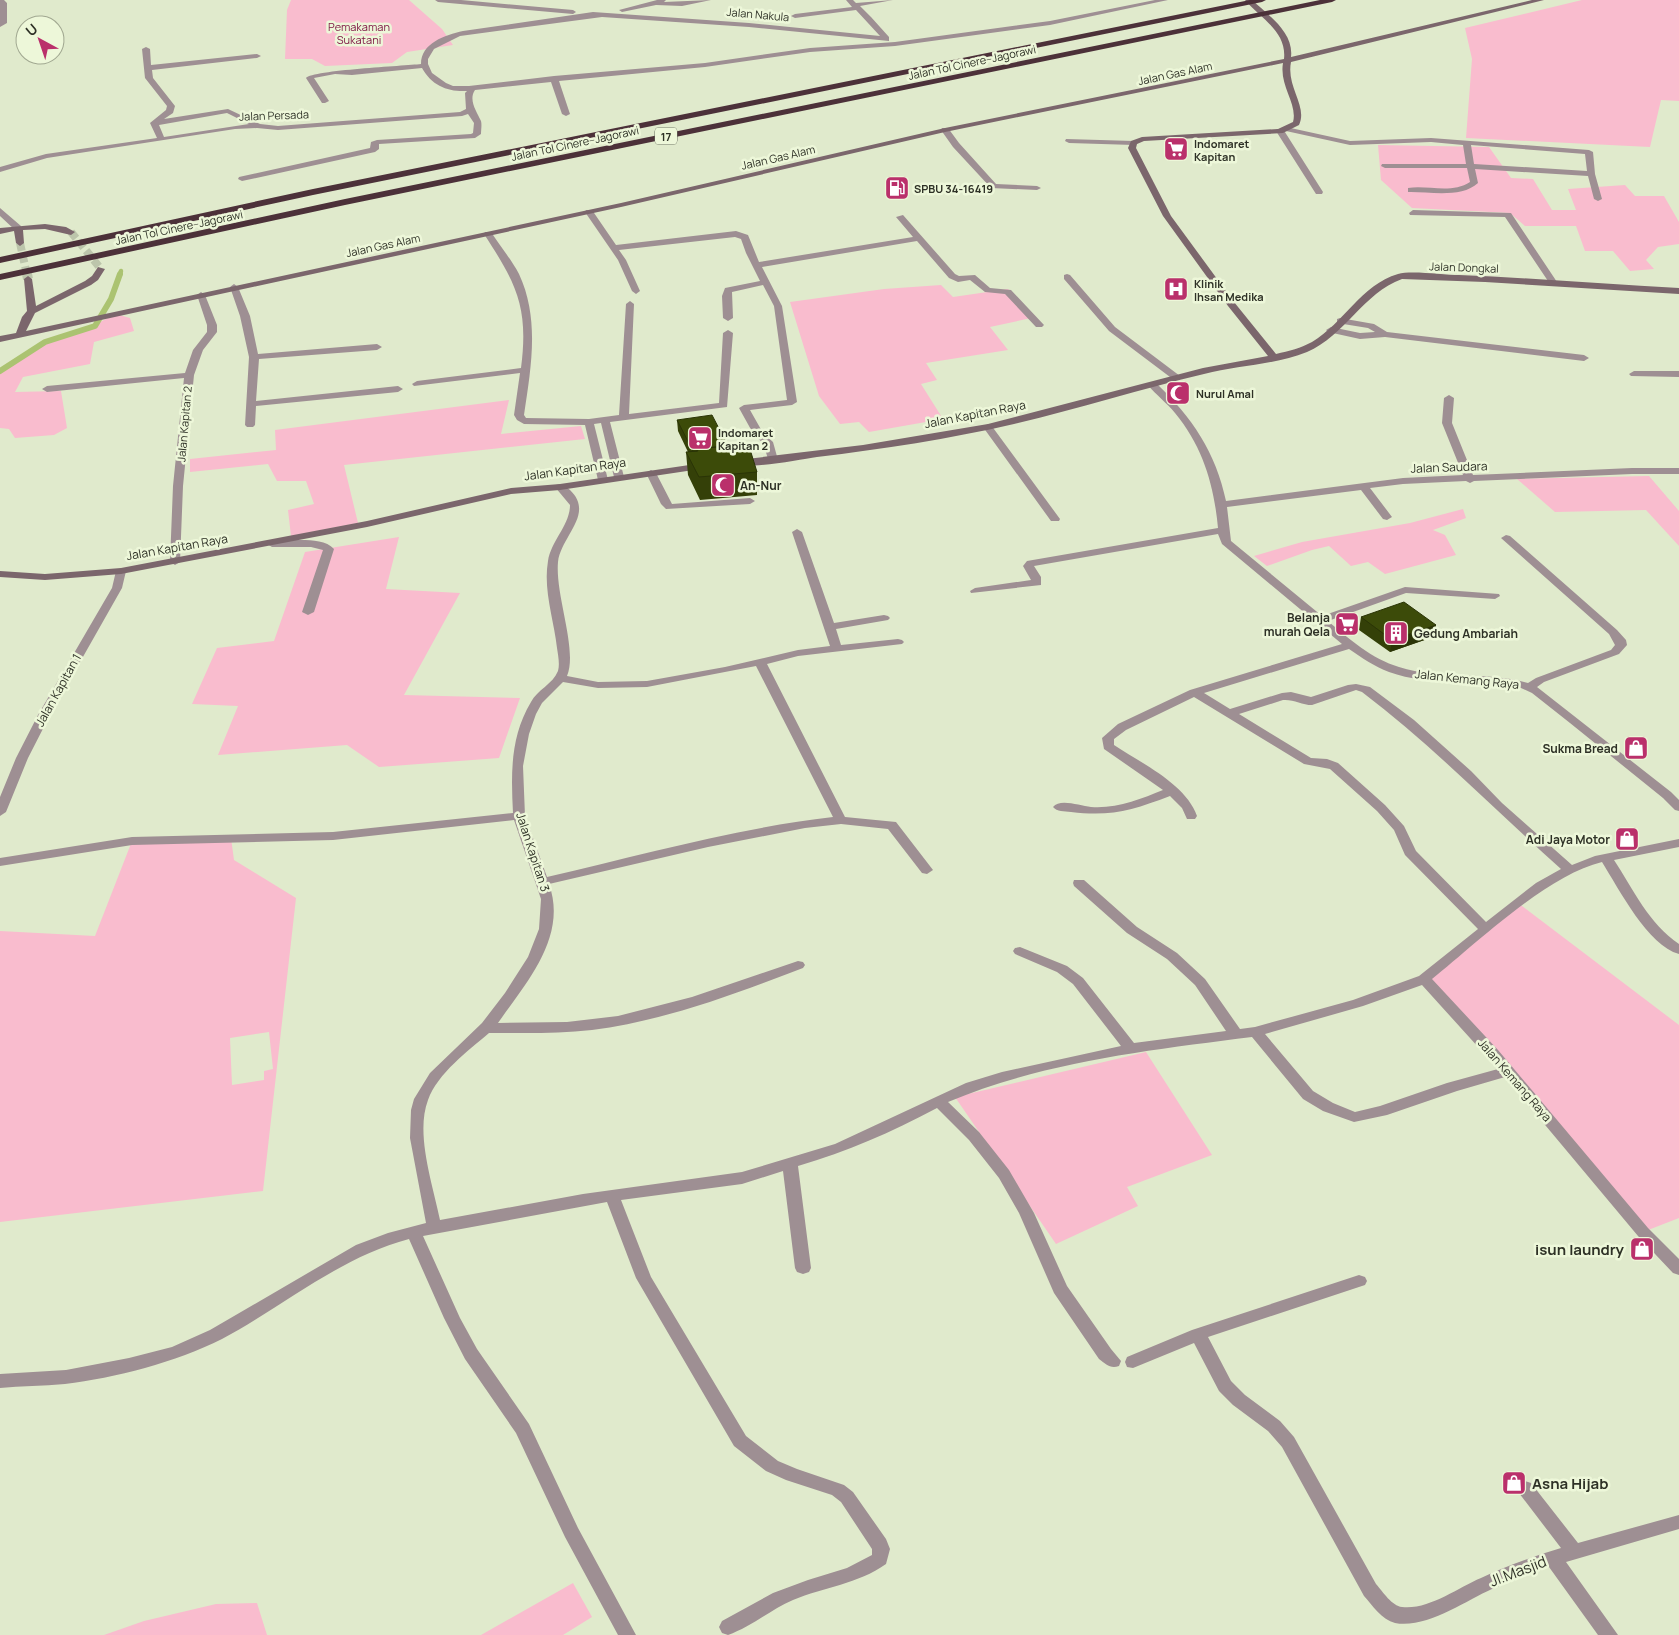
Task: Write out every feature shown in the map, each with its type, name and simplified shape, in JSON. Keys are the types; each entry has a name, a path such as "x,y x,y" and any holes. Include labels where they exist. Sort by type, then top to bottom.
{"highway":[{"name":"Jalan Tol Cinere–Jagorawi","path":"0,260 313,192 1262,0"},
{"name":"Jalan Tol Cinere–Jagorawi","path":"0,277 345,202 1332,0"}],"street":[{"path":"0,0 4,3 1,24"},
{"name":"Jalan Nakula","path":"438,0 476,1 603,15 749,24 886,39 895,44"},
{"path":"540,9 541,0"},
{"path":"708,0 682,4 660,2 603,15 522,24 452,36 429,50 424,61 425,66 431,77 438,83 454,88 472,89 483,86 554,78 706,65 818,50 895,44 1033,26 1165,0"},
{"path":"795,16 854,4 890,0"},
{"path":"1069,141 1134,143 1142,139 1153,138 1280,132 1289,129 1296,123 1298,117 1285,74 1288,60 1287,43 1284,36 1248,0"},
{"name":"Jalan Gas Alam","path":"0,339 201,294 589,212 946,130 1288,60 1541,0"},
{"path":"854,4 869,18 886,39"},
{"path":"146,49 149,78 171,106 170,111 154,123"},
{"path":"147,68 257,56"},
{"path":"325,101 310,78 312,76 335,72 352,73 425,66"},
{"path":"554,78 566,114"},
{"path":"242,179 368,152 375,149 373,145 377,142 472,136 477,134 478,123 470,110 469,93 472,89"},
{"name":"Jalan Persada","path":"0,170 38,158 235,127 257,126 278,128 354,123 454,115 470,110"},
{"path":"154,123 228,111 255,123 257,126"},
{"path":"154,123 161,139"},
{"path":"1289,129 1350,143 1431,140 1589,152 1591,174 1598,199"},
{"path":"946,130 956,145 992,185 1000,188 1037,188"},
{"path":"1280,132 1319,192"},
{"path":"1411,190 1470,187 1474,183 1469,166 1466,142"},
{"path":"1134,143 1132,148 1135,155 1167,216 1236,311 1274,357"},
{"path":"1386,166 1469,166 1591,174"},
{"path":"0,211 18,228 20,243"},
{"path":"589,212 622,260 636,291"},
{"path":"1413,213 1508,215 1553,282"},
{"path":"900,217 952,276 972,278 988,290 1008,292 1039,325"},
{"path":"0,231 48,227 71,232"},
{"path":"488,234 515,275 527,308 528,348 520,418 532,423 589,422 724,405 728,333"},
{"path":"613,248 739,235 745,237 756,265 778,306 792,402 744,408 759,435 768,442 773,460"},
{"path":"756,265 919,238"},
{"path":"20,335 32,311 88,283 100,273 101,269"},
{"name":"Jalan Dongkal","path":"1177,378 1305,349 1332,330 1384,283 1402,276 1553,282 1679,291"},
{"path":"1067,277 1112,329 1177,378"},
{"path":"28,279 32,311"},
{"path":"728,318 726,296 728,290 766,282"},
{"path":"234,287 245,316 254,358 250,425"},
{"name":"Jalan Kapitan 2","path":"175,562 178,486 189,375 198,350 212,332 212,325 201,294"},
{"path":"624,418 630,304"},
{"path":"1340,321 1371,326 1385,334"},
{"path":"1332,330 1360,336 1385,334 1584,358"},
{"path":"254,358 377,347"},
{"path":"418,384 525,370"},
{"path":"1634,374 1679,374"},
{"path":"47,389 189,375"},
{"name":"Jalan Kapitan Raya","path":"0,574 45,577 121,571 272,544 511,491 560,487 619,477 723,464 852,451 988,427 1153,386 1177,378"},
{"name":"Jalan Kemang Raya","path":"1153,386 1177,407 1194,431 1206,455 1221,505 1222,530 1226,542 1350,645 1376,662 1406,673 1465,680 1517,682 1530,687 1673,794 1679,807"},
{"path":"252,404 398,389"},
{"path":"1449,398 1447,423 1470,480"},
{"path":"605,420 619,477"},
{"path":"589,422 603,480"},
{"path":"988,427 1020,468 1055,519"},
{"name":"Jalan Saudara","path":"1221,505 1403,481 1470,480 1632,471 1679,471"},
{"path":"651,473 666,504 670,507 750,501"},
{"path":"1362,486 1387,517"},
{"path":"560,487 576,506 575,514 561,537 552,572 564,659 560,678 598,685 648,684 798,653 898,642"},
{"path":"974,591 1037,583 1036,577 1028,566 1031,563 1222,530"},
{"path":"796,532 838,649"},
{"path":"1506,538 1614,632 1622,645 1615,652 1540,680 1530,687"},
{"path":"272,544 318,544 326,545 329,549 308,612"},
{"name":"Jalan Kapitan 1","path":"0,812 26,751 66,674 117,588 121,571"},
{"path":"1321,620 1406,590 1495,596"},
{"path":"830,627 884,618"},
{"path":"1191,816 1191,812 1186,804 1173,790 1108,746 1106,741 1108,738 1118,729 1194,692 1350,645"},
{"path":"760,662 840,820"},
{"name":"Jalan Kapitan 3","path":"434,1227 422,1165 418,1109 422,1096 432,1082 475,1036 486,1028 519,987 540,944 549,912 548,899 519,816 517,766 523,734 530,714 537,701 560,678"},
{"path":"1230,713 1282,697 1291,696 1305,701 1312,701 1348,688 1366,689 1410,723 1467,774 1498,806 1570,870"},
{"path":"1194,692 1308,761 1327,763 1338,770 1382,808 1400,829 1410,852 1486,929"},
{"path":"1059,807 1102,811 1132,804 1173,790"},
{"path":"0,862 132,841 333,836 519,816"},
{"path":"542,882 708,843 805,824 840,820 892,825 927,870"},
{"path":"0,1381 22,1381 66,1376 129,1365 176,1352 216,1334 252,1314 361,1249 388,1238 434,1227 733,1179 790,1165 840,1148 869,1136 938,1101 971,1087 1002,1077 1131,1049 1235,1033 1255,1032 1358,1003 1424,979 1542,886 1570,870 1606,858 1679,843"},
{"path":"1606,858 1651,927 1661,938 1679,950"},
{"path":"1079,883 1127,925 1183,966 1200,982 1235,1033"},
{"path":"1020,951 1062,969 1078,980 1131,1049"},
{"path":"486,1028 547,1028 593,1025 646,1014 697,999 754,982 798,964"},
{"name":"Jalan Kemang Raya","path":"1424,979 1508,1071 1643,1232 1679,1269"},
{"path":"1255,1032 1308,1095 1328,1107 1354,1117 1382,1111 1452,1087 1508,1071"},
{"path":"938,1101 974,1136 1004,1174 1036,1234 1060,1289 1105,1354 1112,1361"},
{"path":"790,1165 804,1268"},
{"path":"612,1197 642,1272 740,1441 772,1466 792,1475 827,1486 847,1497 877,1539 881,1549 880,1560 859,1574 796,1591 773,1601 728,1627"},
{"path":"414,1232 452,1318 471,1354 523,1429 571,1532 627,1635"},
{"path":"1133,1362 1198,1334 1360,1281"},
{"name":"Jl.Masjid","path":"1198,1334 1225,1386 1239,1400 1274,1426 1288,1442 1370,1590 1383,1605 1396,1615 1412,1616 1432,1610 1487,1582 1553,1558 1679,1522"},
{"path":"1525,1488 1574,1552"},
{"path":"1553,1558 1608,1635"}],"green space":[{"name":"Pemakaman Sukatani","path":"291,0 409,0 442,29 453,45 407,52 392,63 325,66 312,59 285,59 287,10"},
{"path":"1582,0 1679,0 1679,101 1661,100 1650,147 1466,138 1472,59 1465,28"},
{"path":"1378,145 1489,147 1511,178 1533,179 1552,210 1576,210 1568,189 1625,185 1635,196 1664,196 1679,222 1679,244 1658,247 1646,260 1654,269 1630,271 1613,251 1585,251 1576,226 1525,226 1510,213 1412,208 1381,180"},
{"path":"941,285 953,297 1008,289 1036,317 990,327 1008,350 926,363 937,380 921,384 943,419 869,432 859,422 840,424 819,396 790,302 884,289"},
{"path":"116,314 130,318 134,331 94,342 90,364 23,377 15,392 61,391 67,428 54,435 15,438 9,429 0,428 0,371 45,342 80,332"},
{"path":"509,400 501,434 581,426 585,439 344,465 358,523 291,536 288,510 314,504 306,481 277,481 268,464 190,472 190,459 276,450 275,430"},
{"path":"1649,476 1679,511 1679,546 1646,510 1555,512 1517,479"},
{"path":"1463,509 1466,518 1433,530 1445,535 1456,555 1385,574 1368,562 1351,566 1329,546 1267,566 1254,556 1302,542 1410,523"},
{"path":"399,537 386,589 460,593 404,695 520,698 499,758 379,767 347,745 218,755 238,706 192,704 217,648 274,641 305,552"},
{"path":"231,838 234,860 296,898 263,1191 0,1222 0,931 95,936 132,841","holes":["269,1032 273,1069 264,1071 264,1080 232,1085 230,1038"]},
{"path":"1518,903 1679,1025 1679,1218 1643,1232 1424,979"},
{"path":"1146,1052 1212,1155 1127,1187 1138,1206 1056,1244 955,1097"},
{"path":"573,1583 592,1617 563,1635 481,1635"},
{"path":"257,1603 267,1635 104,1635 144,1621 216,1604"}],"building":[{"path":"712,415 728,446 693,451 677,420"},
{"path":"733,445 734,448 749,446 757,472 699,477 686,452 698,451 697,449"},
{"path":"1404,602 1436,625 1392,640 1361,617"}],"waterway":[{"path":"120,275 121,271"},
{"path":"0,371 45,342 95,326 111,299 120,274"}],"tunnel":[{"path":"71,232 101,269"},
{"path":"20,243 27,275"},
{"path":"27,274 28,279"}],"place":[{"name":"Indomaret Kapitan","path":"1176,149"},
{"name":"SPBU 34-16419","path":"897,188"},
{"name":"Klinik Ihsan Medika","path":"1176,289"},
{"name":"Nurul Amal","path":"1178,393"},
{"name":"Indomaret Kapitan 2","path":"700,438"},
{"name":"An-Nur","path":"723,485"},
{"name":"Belanja murah Qela","path":"1347,624"},
{"name":"Gedung Ambariah","path":"1396,633"},
{"name":"Sukma Bread","path":"1636,748"},
{"name":"Adi Jaya Motor","path":"1627,839"},
{"name":"isun laundry","path":"1642,1249"},
{"name":"Asna Hijab","path":"1514,1483"}]}
